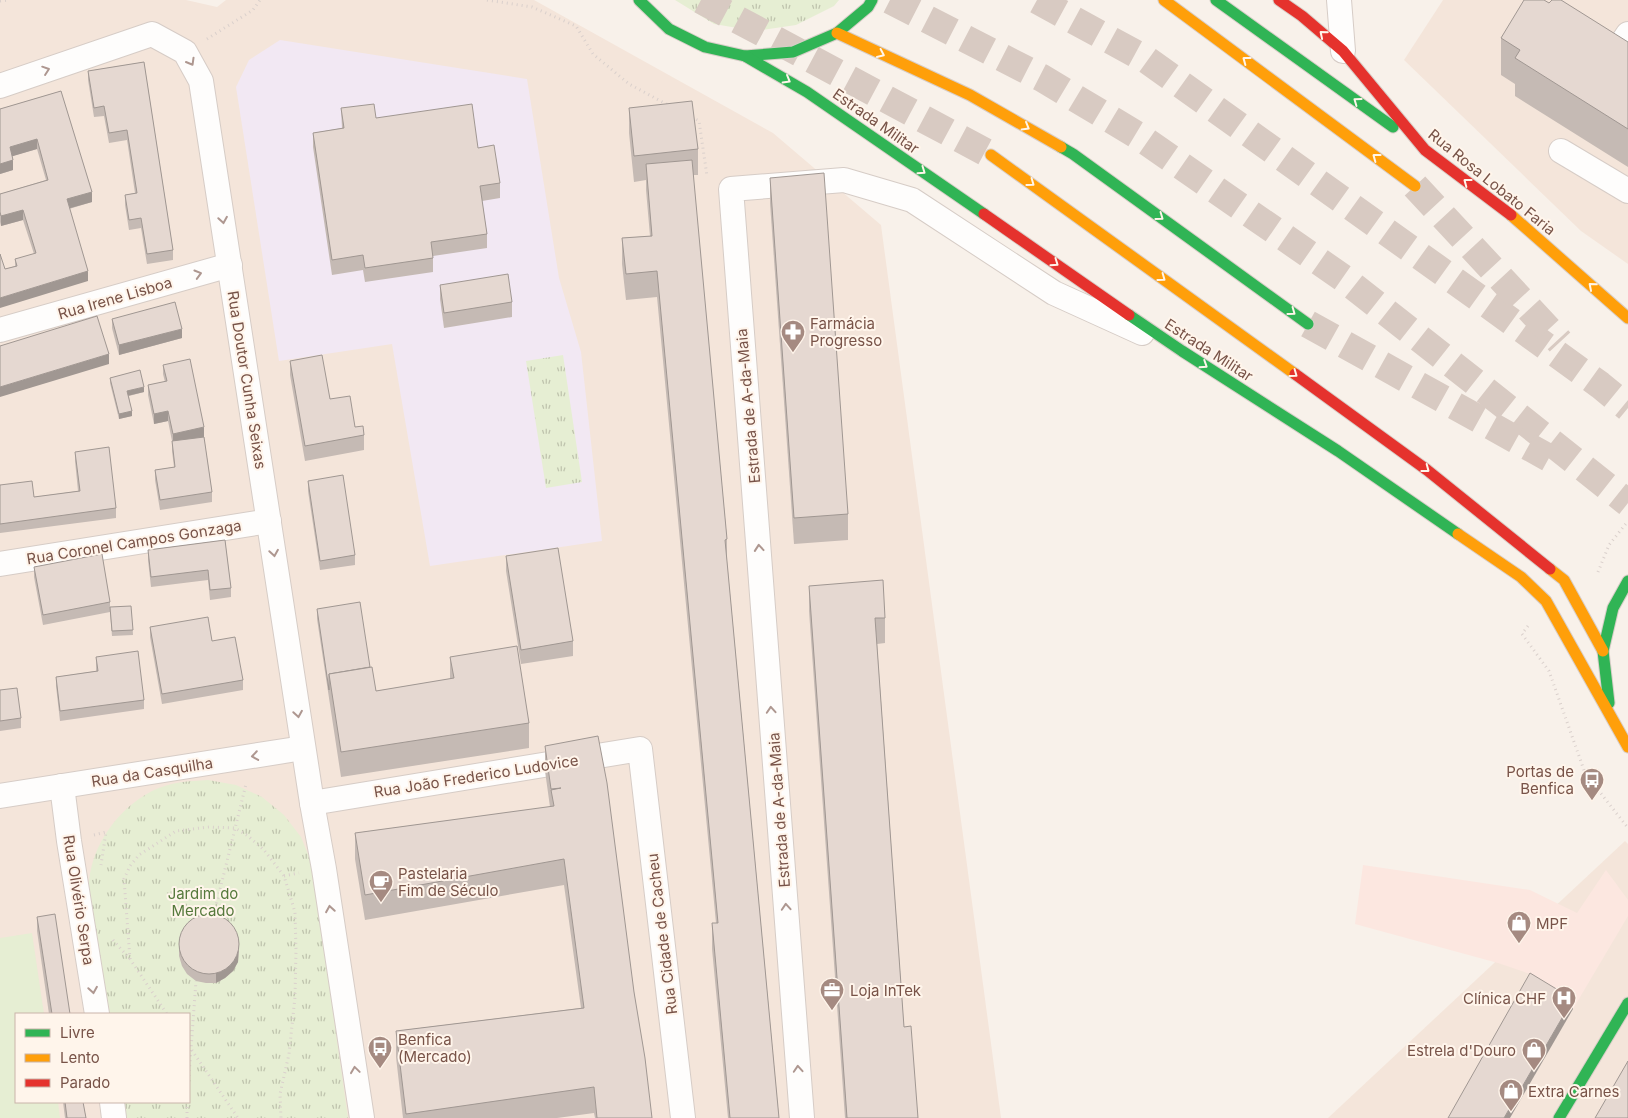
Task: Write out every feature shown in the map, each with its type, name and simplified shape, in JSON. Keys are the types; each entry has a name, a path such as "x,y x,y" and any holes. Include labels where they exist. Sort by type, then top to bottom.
{"main road":[{"path":"639,0 669,29 705,47 745,56 793,52 837,33 868,7 872,0"},
{"path":"1164,0 1415,186"},
{"path":"1216,0 1425,150"},
{"name":"Rua Rosa Lobato Faria","path":"1278,0 1302,16 1343,52 1425,150 1522,224 1628,318"},
{"path":"837,33 970,95 1073,154 1308,324"},
{"name":"Estrada Militar","path":"745,56 807,92 1182,352 1338,451 1521,577 1546,601 1628,748"},
{"path":"991,155 1427,470 1564,580 1603,651"},
{"path":"1610,715 1603,651 1613,608 1628,581"},
{"path":"1559,1118 1628,1003"}],"street":[{"path":"1339,0 1343,52"},
{"path":"0,86 152,34 185,52"},
{"path":"1628,34 1620,46 1628,52"},
{"name":"Rua Doutor Cunha Seixas","path":"185,52 201,81 303,748"},
{"path":"1561,151 1628,191"},
{"path":"730,188 844,180 912,200 1054,293 1182,352"},
{"name":"Estrada de A-da-Maia","path":"730,188 802,1118"},
{"name":"Rua Irene Lisboa","path":"0,330 230,265"},
{"name":"Rua Coronel Campos Gonzaga","path":"0,564 269,521"},
{"path":"303,748 324,869 362,1118"},
{"name":"Rua da Casquilha","path":"0,796 303,748"},
{"name":"Rua João Frederico Ludovice","path":"312,803 640,749"},
{"name":"Rua Cidade de Cacheu","path":"640,749 683,1118"},
{"name":"Rua Olivério Serpa","path":"62,786 97,1013"},
{"path":"112,1103 114,1118"}],"path":[{"path":"0,1 9,0"},
{"path":"185,52 253,10 260,0"},
{"path":"487,0 532,7 576,26 592,54 628,84 672,107"},
{"path":"690,116 699,121 708,180 730,188"},
{"path":"1597,576 1609,545 1628,521"},
{"path":"1546,601 1522,634 1549,671 1585,773 1628,828"},
{"path":"211,924 252,756"},
{"path":"130,959 124,879 130,866 139,855 176,831 208,828 235,828 264,850 284,876 295,912 295,997 289,1054 280,1094 281,1118"},
{"path":"69,841 106,832 101,871"},
{"path":"112,939 130,959 166,1013"},
{"path":"196,980 190,1048 238,1118"},
{"path":"187,1103 187,1118"}],"shaded area":[{"path":"0,0 186,0 217,7 226,0 534,0 773,133 881,225 1001,1118 0,1118"},
{"path":"1443,0 1628,0 1628,264 1581,231 1404,60"},
{"path":"280,40 527,79 559,278 581,352 602,541 430,566 392,344 279,361 236,87 249,60"},
{"path":"1625,841 1628,844 1628,1118 1328,1118"},
{"name":"MPF","path":"1363,865 1530,890 1577,913 1606,870 1628,900 1628,916 1573,1009 1530,983 1533,975 1498,963 1355,924"}],"green space":[{"path":"675,0 839,0 834,6 796,25 755,31 714,24"},
{"path":"563,355 582,482 546,488 526,361"},
{"name":"Jardim do Mercado","path":"208,780 236,785 262,797 284,815 301,837 312,864 348,1118 124,1118 121,1103 190,1103 190,1013 107,1013 90,914 89,882 91,868 95,854 109,829 129,807 152,791 173,784"},
{"path":"32,933 44,1013 15,1013 15,1103 58,1103 60,1118 0,1118 0,938"}],"building":[{"path":"1524,0 1544,0 1549,3 1552,0 1561,0 1628,42 1628,129 1515,58 1520,50 1501,38"},
{"path":"144,62 173,250 147,254 141,218 129,220 125,195 137,193 127,130 109,133 104,106 94,108 88,71"},
{"path":"61,91 92,192 67,199 88,271 0,298 0,254 5,269 17,266 15,259 36,253 23,210 1,216 0,194 48,180 37,139 10,147 13,160 0,164 0,109"},
{"path":"692,101 698,149 634,156 629,108"},
{"path":"374,104 376,118 472,104 478,148 494,145 500,183 480,186 487,234 431,242 433,258 365,268 363,255 332,260 313,133 344,128 341,108"},
{"path":"692,160 727,539 725,540 779,1118 730,1118 712,923 718,923 657,271 626,274 622,238 652,236 646,164"},
{"path":"824,173 848,514 794,518 770,178"},
{"path":"508,274 512,302 444,313 440,285"},
{"path":"175,302 182,329 119,345 112,319"},
{"path":"97,316 109,354 0,387 0,346"},
{"path":"322,355 330,399 350,396 355,427 363,426 364,435 305,446 290,361"},
{"path":"190,359 204,427 173,434 168,411 154,414 148,385 167,381 163,365"},
{"path":"140,370 144,387 127,391 132,411 119,414 110,378"},
{"path":"204,437 212,492 160,500 155,470 175,467 172,441"},
{"path":"109,447 116,508 0,524 0,485 32,481 34,497 80,491 75,452"},
{"path":"343,475 355,555 320,561 308,481"},
{"path":"225,540 231,588 210,590 208,570 151,577 148,550"},
{"path":"558,548 573,641 521,650 506,556"},
{"path":"102,554 110,602 43,615 34,567"},
{"path":"883,580 885,618 875,618 904,1027 911,1026 918,1118 847,1118 809,586"},
{"path":"360,602 370,667 329,674 329,690 317,609"},
{"path":"131,606 133,630 112,631 110,607"},
{"path":"208,617 212,641 235,637 243,680 162,694 150,627"},
{"path":"517,646 529,723 341,752 329,674 372,667 376,691 454,678 450,657"},
{"path":"138,651 144,700 60,711 56,677 98,671 96,657"},
{"path":"17,688 21,718 0,721 0,690"},
{"path":"598,736 607,783 652,1118 597,1118 594,1087 406,1114 396,1031 584,1008 564,859 365,895 355,833 554,806 551,790 561,788 551,789 545,746"},
{"path":"55,914 70,1013 52,1013 37,917"},
{"path":"209,914 225,919 230,923 234,928 239,944 234,960 230,965 225,969 209,974 193,969 188,965 184,960 179,944 184,928 188,923 193,919"},
{"path":"1530,973 1573,999 1504,1118 1448,1118"},
{"path":"1628,1061 1628,1118 1595,1118"},
{"path":"65,1103 83,1103 86,1118 67,1118"}],"tunnel":[{"path":"701,0 991,155"},
{"path":"890,0 1042,78 1137,135 1343,278 1628,503"},
{"path":"1037,0 1147,60 1600,385 1628,408"},
{"path":"1415,186 1560,342"},
{"path":"1308,324 1549,458"}],"traffic: fast":[{"path":"639,0 669,29 705,47 745,56 793,52 837,33 868,7 872,0"},
{"path":"1216,0 1393,127"},
{"path":"745,56 807,92 984,214"},
{"path":"1061,147 1308,324"},
{"path":"1129,315 1338,451 1458,534"},
{"path":"1609,703 1603,651 1613,608 1628,581"},
{"path":"1559,1118 1628,1003"}],"traffic: slow":[{"path":"1164,0 1415,186"},
{"path":"837,33 970,95 1061,147"},
{"path":"991,155 1295,374"},
{"path":"1511,215 1628,318"},
{"path":"1458,534 1521,577 1546,601 1628,747"},
{"path":"1550,569 1564,580 1603,651"}],"traffic: jam":[{"path":"1279,0 1302,16 1343,51 1425,150 1511,215"},
{"path":"984,214 1129,315"},
{"path":"1295,374 1427,470 1550,569"}],"place":[{"name":"Farmácia Progresso","path":"793,353"},
{"name":"Portas de Benfica","path":"1592,801"},
{"name":"Pastelaria Fim de Século","path":"381,903"},
{"name":"MPF","path":"1519,944"},
{"name":"Loja InTek","path":"832,1011"},
{"name":"Clínica CHF","path":"1564,1019"},
{"name":"Benfica (Mercado)","path":"380,1069"},
{"name":"Estrela d'Douro","path":"1534,1071"},
{"name":"Extra Carnes","path":"1511,1112"}]}
